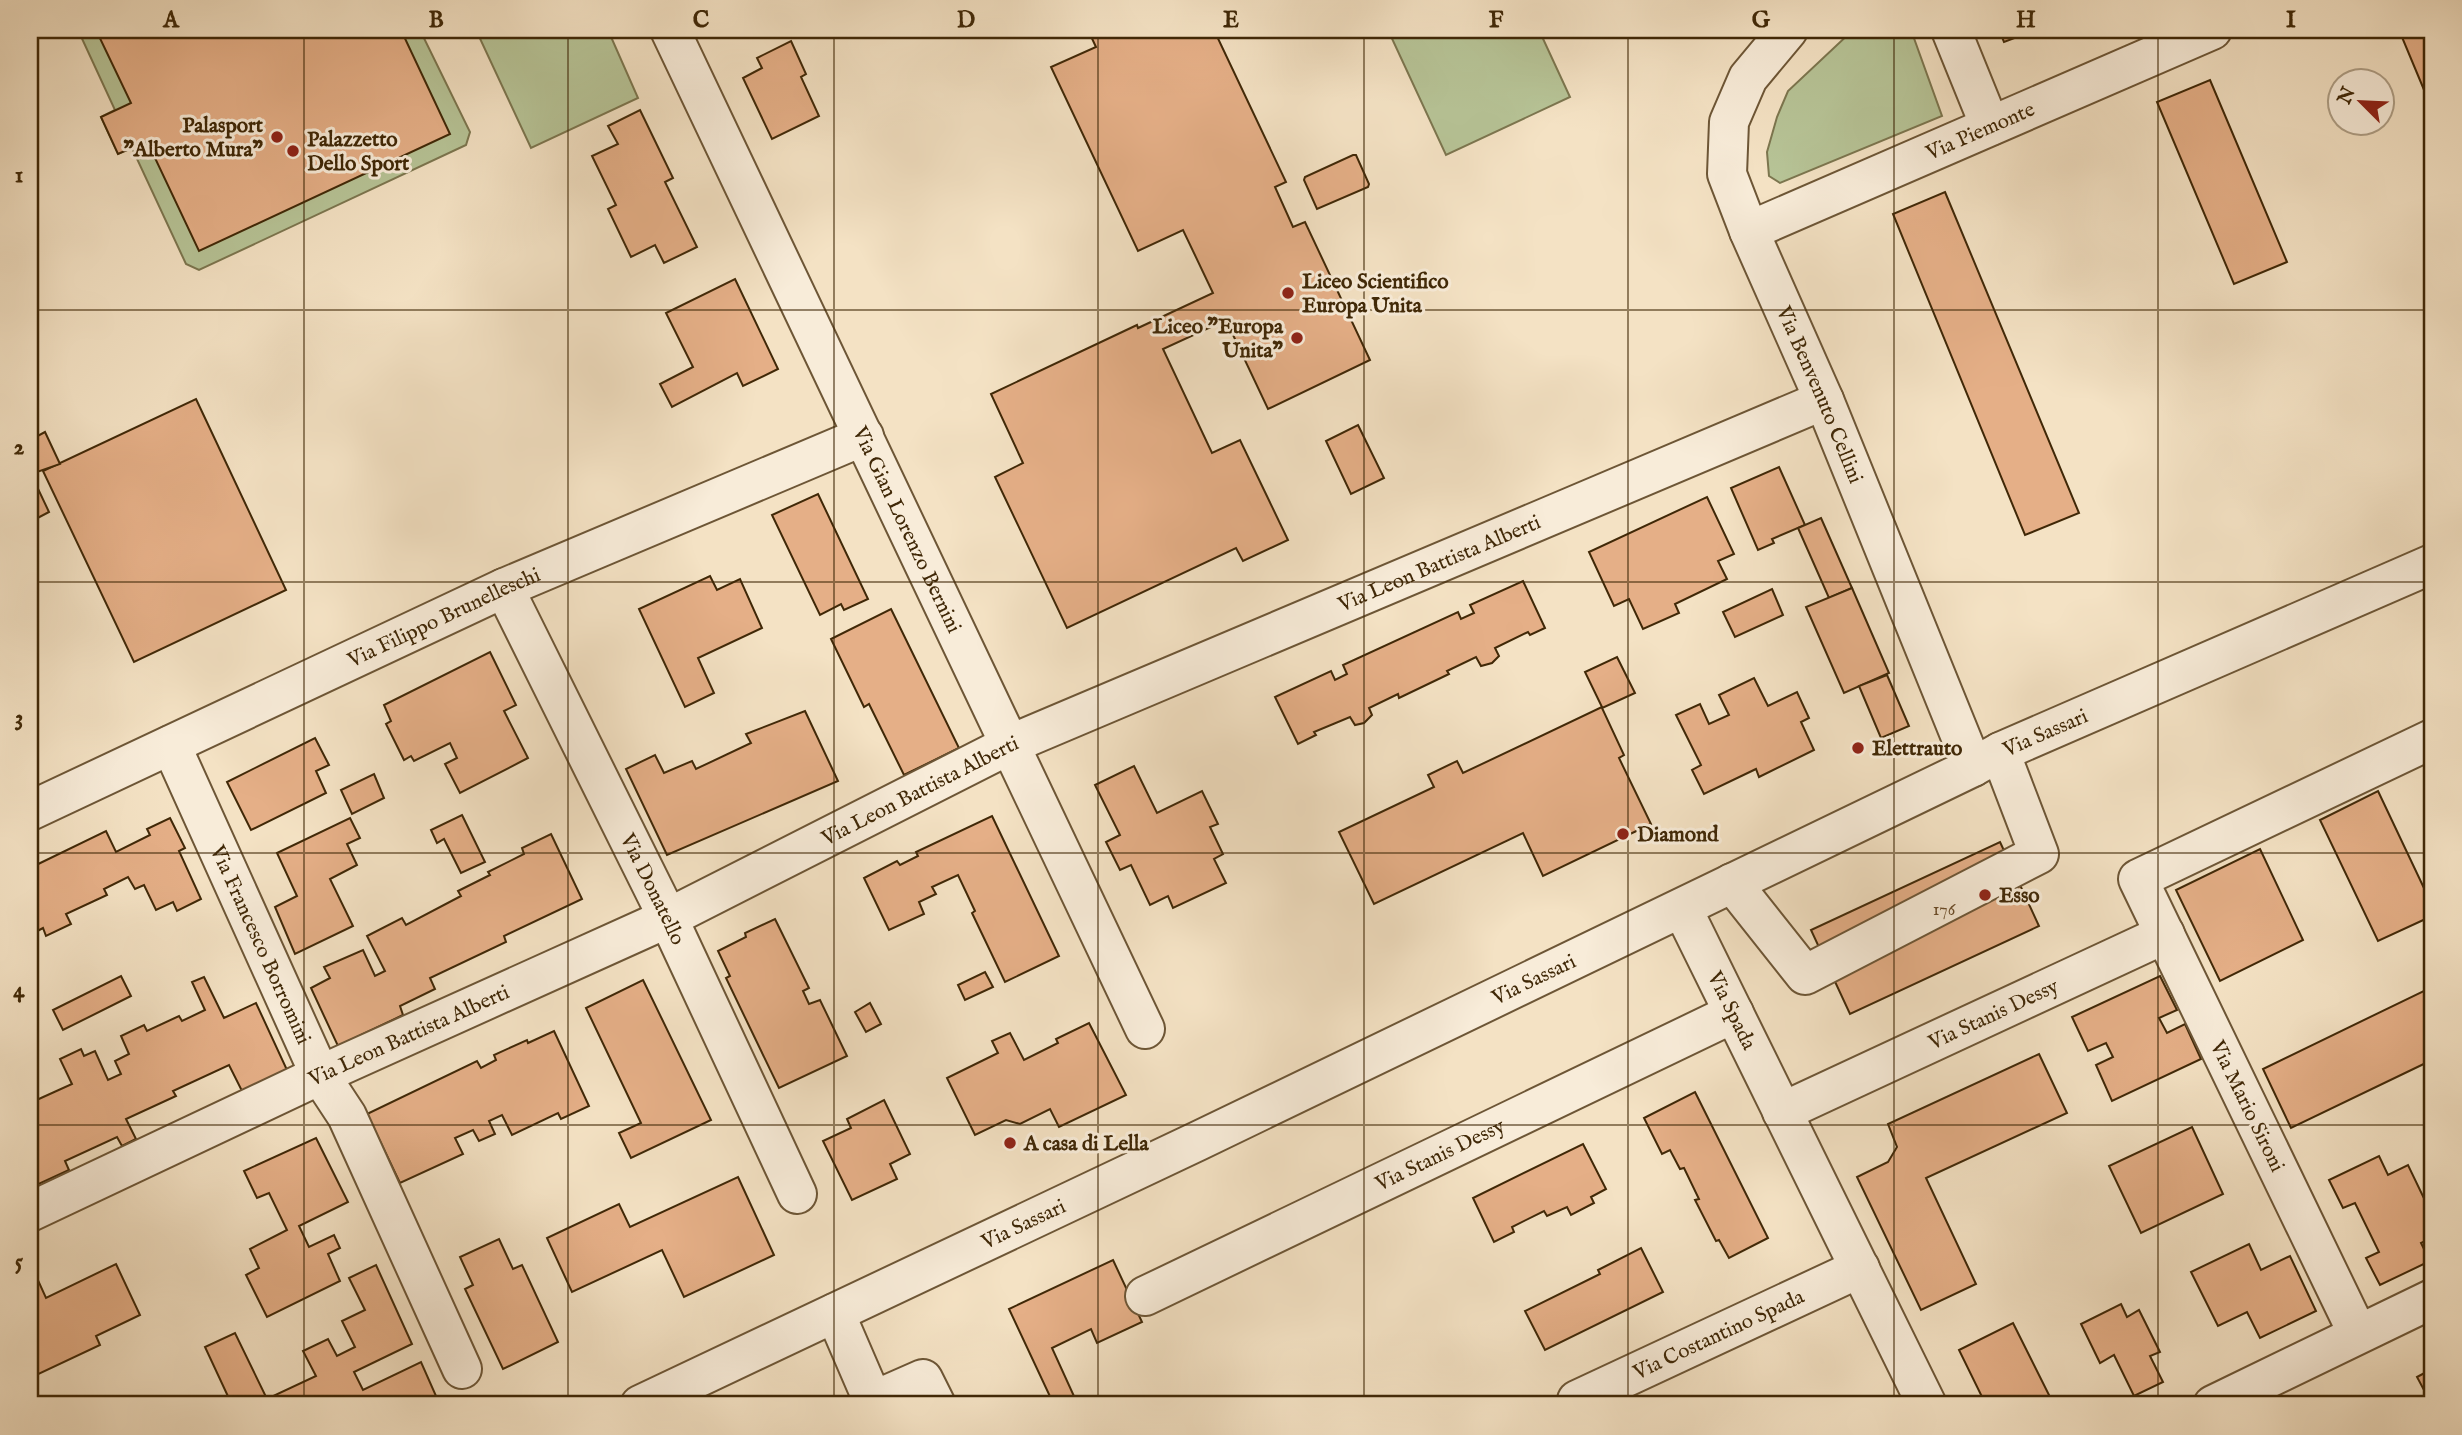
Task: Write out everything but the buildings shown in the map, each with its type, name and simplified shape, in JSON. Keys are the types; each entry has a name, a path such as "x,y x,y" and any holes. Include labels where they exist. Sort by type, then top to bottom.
{"street":[{"name":"Via Gian Lorenzo Bernini","path":"670,30 1145,1029"},
{"name":"Via Benvenuto Cellini","path":"1732,883 1805,975 2039,854 1986,760 1749,232 1727,174 1729,122 1748,78 1788,30"},
{"path":"1951,30 1990,126"},
{"name":"Via Piemonte","path":"1749,232 2212,30"},
{"name":"Via Leon Battista Alberti","path":"30,1212 320,1075 668,918 1011,744 1824,400"},
{"name":"Via Filippo Brunelleschi","path":"30,811 504,588 864,436"},
{"name":"Via Sassari","path":"640,1405 1210,1136 1986,760 2432,564"},
{"name":"Via Donatello","path":"504,588 668,918 797,1194"},
{"name":"Via Mario Sironi","path":"2358,1334 2138,879 2432,739"},
{"name":"Via Francesco Borromini","path":"172,745 320,1075 347,1116 462,1369"},
{"name":"Via Spada","path":"1682,908 1782,1112"},
{"name":"Via Stanis Dessy","path":"1782,1112 2165,934"},
{"name":"Via Stanis Dessy","path":"1145,1296 1734,1013"},
{"path":"1782,1112 1927,1405"},
{"name":"Via Costantino Spada","path":"1577,1400 1860,1268"},
{"path":"2213,1405 2432,1299"},
{"path":"835,1313 873,1401 923,1378 936,1405"}],"green space":[{"name":"Palazzetto Dello Sport","path":"78,30 420,30 470,132 466,145 199,270 186,264 132,148 118,154 101,117 115,110"},
{"path":"476,30 608,30 638,98 531,148"},
{"path":"1388,30 1539,30 1570,97 1446,155"},
{"path":"1853,30 1911,30 1942,116 1780,183 1769,176 1767,152 1788,91"}],"place":[{"name":"Palasport \"Alberto Mura\"","path":"277,137"},
{"name":"Palazzetto Dello Sport","path":"293,151"},
{"name":"Liceo Scientifico Europa Unita","path":"1288,293"},
{"name":"Liceo \"Europa Unita\"","path":"1297,338"},
{"name":"Elettrauto","path":"1858,748"},
{"name":"Diamond","path":"1623,834"},
{"name":"Esso","path":"1985,895"},
{"name":"A casa di Lella","path":"1010,1143"}]}
